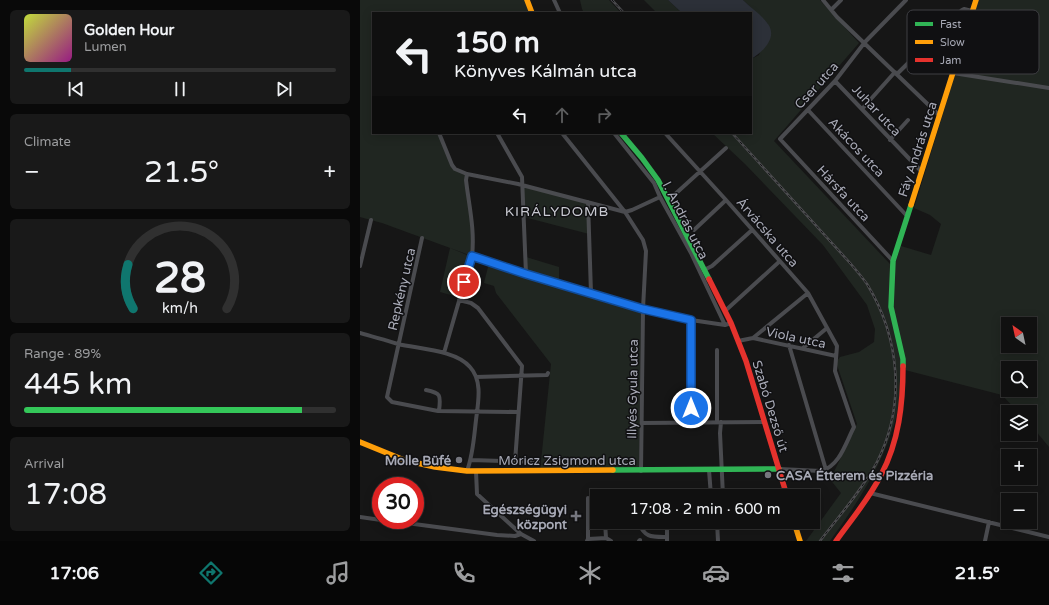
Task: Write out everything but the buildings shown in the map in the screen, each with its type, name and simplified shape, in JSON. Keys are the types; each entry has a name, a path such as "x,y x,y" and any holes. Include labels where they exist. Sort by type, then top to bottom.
{"street":[{"path":"527,0 532,12"},
{"path":"554,0 560,12"},
{"path":"823,0 832,9 837,17 865,42 939,115"},
{"path":"832,9 841,0"},
{"name":"Cser utca","path":"780,139 835,81 865,42 906,0"},
{"name":"Fáy András utca","path":"972,10 976,0"},
{"path":"862,109 907,62"},
{"name":"Fáy András utca","path":"836,541 881,475 893,447 901,414 903,359 891,307 893,261 953,74"},
{"path":"959,74 1049,88"},
{"name":"Juhar utca","path":"835,81 921,171"},
{"name":"Akácos utca","path":"808,110 907,216"},
{"path":"890,140 908,120"},
{"path":"439,134 452,165 455,169 467,174 523,186 625,212 660,197"},
{"path":"498,134 522,178 526,274"},
{"name":"Illyés Gyula utca","path":"563,134 625,212 643,240 646,251 643,309 641,471"},
{"name":"I. András utca","path":"615,134 654,183 728,324"},
{"name":"I. András utca","path":"622,134 649,168 668,198 725,311 728,324"},
{"name":"Árvácska utca","path":"666,134 808,293 837,346 835,371 854,427 837,460 826,470"},
{"name":"Hársfa utca","path":"780,139 893,261"},
{"path":"668,198 673,196 726,148"},
{"path":"444,353 472,256 474,241 473,224 466,180 467,174"},
{"path":"694,230 726,200"},
{"path":"588,202 591,293"},
{"path":"360,266 371,220"},
{"path":"704,270 712,266 752,230"},
{"name":"Repkény utca","path":"422,238 387,397 392,402 439,411"},
{"path":"472,256 526,274 643,309 691,320 728,324"},
{"path":"725,311 780,261"},
{"path":"738,341 753,338 808,293"},
{"path":"459,300 471,303 478,308 522,366 515,462"},
{"path":"691,320 691,423"},
{"name":"Szabó Dezső út","path":"728,324 738,341 785,489"},
{"path":"803,348 827,328"},
{"path":"360,333 399,344 452,355 464,361 471,367 476,377 479,397 471,460 467,471"},
{"name":"Viola utca","path":"753,338 836,356"},
{"path":"778,469 826,470 789,345"},
{"path":"717,350 723,489"},
{"path":"476,377 547,375 548,373"},
{"path":"426,390 439,394 439,411 518,412"},
{"path":"642,423 764,422"},
{"name":"Móricz Zsigmond utca","path":"360,442 404,460 435,467 476,472 778,469"},
{"path":"471,460 538,462"},
{"path":"709,470 710,489"},
{"path":"476,472 477,494 521,534 534,541"},
{"path":"870,493 1049,537"},
{"path":"588,498 588,540 606,538 611,541"},
{"path":"360,517 372,519"},
{"path":"984,541 989,522"},
{"path":"424,525 497,535 515,536 521,534"},
{"path":"605,529 606,538"},
{"path":"641,529 651,537 667,539"},
{"path":"717,529 718,541"},
{"path":"796,529 800,541"},
{"path":"496,541 497,535"}],"shaded area":[{"path":"360,0 526,0 531,12 372,12 372,134 439,134 455,169 467,174 472,256 382,223 360,217"},
{"path":"580,0 609,0 620,12 584,12"},
{"path":"644,0 668,0 681,12 656,12"},
{"path":"668,0 743,0 766,21 771,29 770,40 764,49 752,58 752,12 681,12"},
{"path":"743,0 820,0 859,43 774,141 890,264 896,261 901,246 931,255 941,224 930,215 914,208 955,74 1039,74 1039,10 975,10 978,0 1049,0 1049,447 1037,432 1037,405 1011,405 1004,397 1037,397 1037,361 1001,361 1001,395 905,370 900,402 890,438 868,484 830,541 806,541 815,529 820,529 820,522 841,493 829,478 833,474 857,424 836,362 840,357 859,352 874,342 875,329 867,305 823,245 745,164 713,134 752,134 752,58 759,55 768,24"},
{"path":"523,186 588,202 589,234 524,217"},
{"path":"450,248 467,255 468,257 458,297 440,292"},
{"path":"526,257 559,267 559,283 526,274"},
{"path":"489,263 641,312 639,468 540,471 551,364 496,293 494,286 484,283"}],"railway":[{"path":"612,0 623,12"},
{"path":"733,134 865,281 878,305 887,327 892,349 895,372 895,395 892,418 886,440 877,462 864,483 820,541"}],"traffic: fast":[{"path":"622,134 658,180 709,279"},
{"path":"903,366 903,359 891,307 893,261 911,205"},
{"path":"613,470 779,469"}],"traffic: slow":[{"path":"527,0 532,12"},
{"path":"973,10 976,0"},
{"path":"911,205 953,74"},
{"path":"360,442 404,460 435,467 467,471 613,470"},
{"path":"796,529 800,541"}],"traffic: jam":[{"path":"709,279 731,323 746,361 785,489"},
{"path":"836,541 871,492 881,475 892,449 901,408 903,366"}],"place":[{"name":"Molle Büfé","path":"459,460"},
{"name":"CASA Étterem és Pizzéria","path":"768,475"},
{"name":"Egészségügyi központ","path":"576,516"}],"district":[{"name":"KIRÁLYDOMB","path":"557,211"}],"route":[{"path":"464,282 472,256 526,274 643,309 691,320 691,408"}]}
